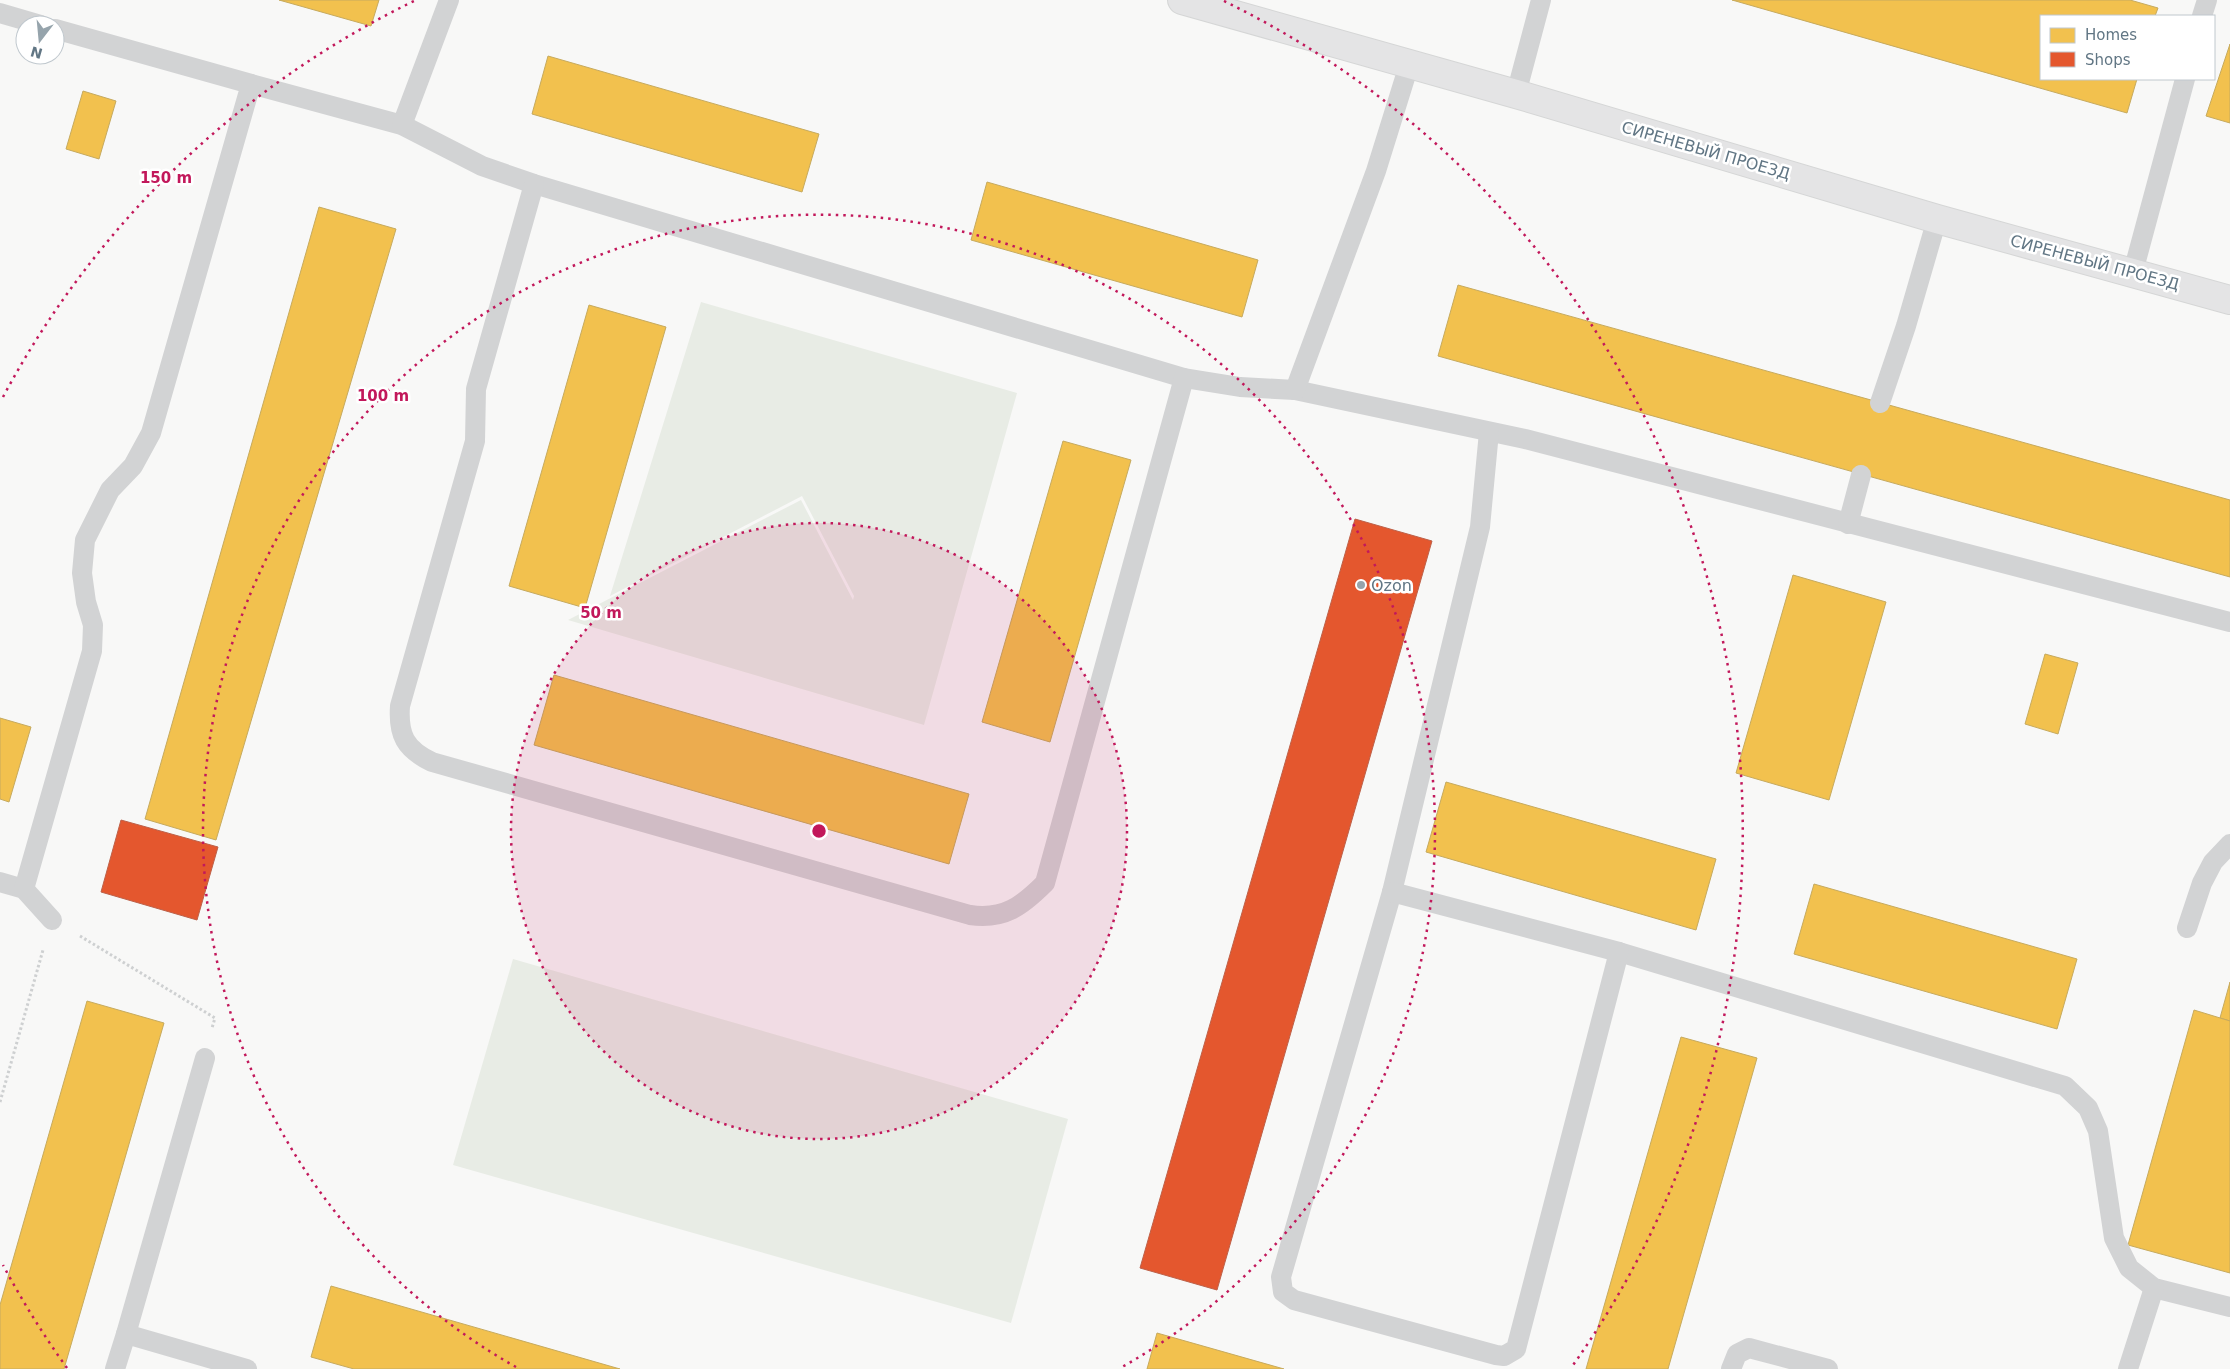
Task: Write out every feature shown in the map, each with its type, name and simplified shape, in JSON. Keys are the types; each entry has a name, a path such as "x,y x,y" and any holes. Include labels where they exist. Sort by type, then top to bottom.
{"main road":[{"name":"СИРЕНЕВЫЙ ПРОЕЗД","path":"1182,0 1516,94 1937,219 2230,300"}],"lane":[{"path":"402,125 449,0"},
{"path":"1516,94 1541,0"},
{"path":"2202,15 2207,0"},
{"path":"0,13 15,17"},
{"path":"65,32 402,125 482,166 534,184 1184,378 1240,387 1296,390 1525,439 2230,622"},
{"path":"1296,390 1376,171 1409,65"},
{"path":"2132,272 2185,80"},
{"path":"24,889 92,651 93,625 86,602 82,573 85,540 110,490 133,466 151,433 251,84"},
{"path":"534,184 476,389 475,441 400,706 399,724 405,740 416,754 432,762 970,915 987,917 1004,913 1027,901 1045,883 1184,378"},
{"path":"1880,403 1906,326 1937,219"},
{"path":"1489,432 1480,527 1392,892 1281,1277 1280,1285 1283,1292 1294,1300 1496,1355 1504,1356 1516,1349 1619,952"},
{"path":"1848,524 1861,475"},
{"path":"2187,928 2202,884 2214,862 2230,844"},
{"path":"0,882 24,889 52,920"},
{"path":"1392,892 1619,952 2065,1086 2088,1108 2098,1130 2114,1238 2129,1268 2154,1288 2230,1307"},
{"path":"116,1369 205,1058"},
{"path":"2128,1369 2154,1288"},
{"path":"126,1334 247,1369"},
{"path":"1731,1369 1737,1354 1749,1348 1828,1369"}],"path":[{"path":"0,1102 52,920 215,1018 205,1058"}],"shaded area":[{"path":"701,302 1017,393 924,725 568,620 801,500 853,600 854,596 802,496 610,596"},
{"path":"513,959 1068,1119 1011,1323 453,1165"}],"building: Homes":[{"path":"279,0 379,0 371,26"},
{"path":"1732,0 2130,0 2158,8 2155,15 2040,15 2040,80 2137,80 2127,113"},
{"path":"2230,44 2230,123 2206,116"},
{"path":"548,56 819,134 802,192 532,114"},
{"path":"83,91 116,101 99,159 66,149"},
{"path":"987,182 1258,260 1242,317 971,240"},
{"path":"319,207 396,229 216,840 145,819"},
{"path":"1458,285 2230,500 2230,577 1438,356"},
{"path":"589,305 666,327 585,608 509,586"},
{"path":"1063,441 1131,460 1050,742 982,722"},
{"path":"1793,575 1886,602 1829,800 1736,773"},
{"path":"2045,654 2078,663 2058,734 2025,724"},
{"path":"554,675 969,794 949,864 534,745"},
{"path":"0,718 31,727 9,802 0,799"},
{"path":"1446,782 1716,859 1696,930 1426,852"},
{"path":"1814,884 2077,959 2057,1029 1794,954"},
{"path":"2230,982 2230,1021 2220,1018"},
{"path":"87,1001 164,1023 64,1369 0,1369 0,1305"},
{"path":"2194,1010 2230,1021 2230,1273 2128,1245"},
{"path":"1681,1037 1757,1058 1668,1369 1586,1369"},
{"path":"331,1286 620,1369 354,1369 311,1357"},
{"path":"1157,1333 1284,1369 1147,1369"}],"building: Shops":[{"path":"1355,519 1432,541 1217,1290 1140,1268"},
{"path":"121,820 218,847 197,920 101,892"}],"place":[{"name":"Ozon","path":"1361,585"}]}
